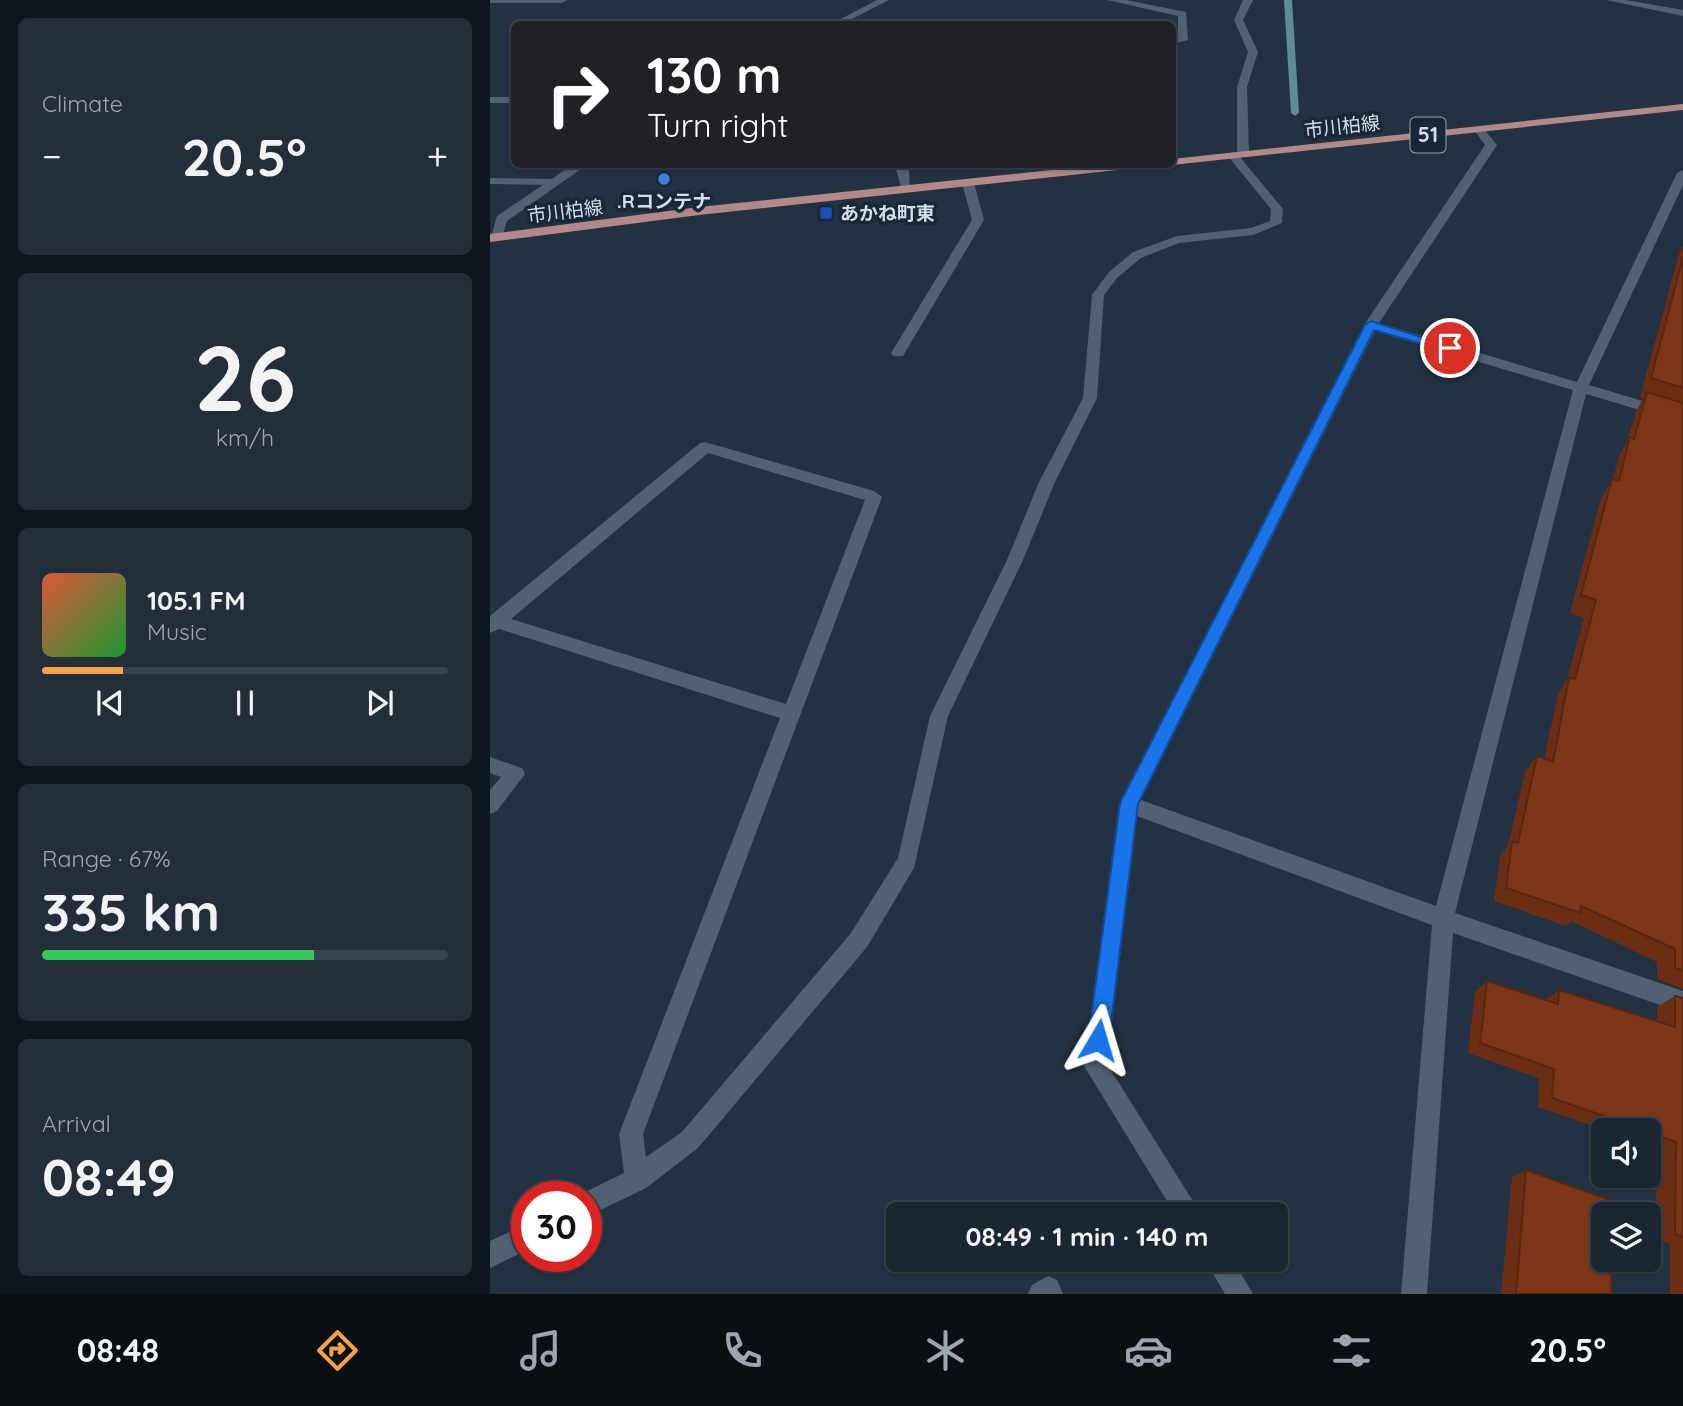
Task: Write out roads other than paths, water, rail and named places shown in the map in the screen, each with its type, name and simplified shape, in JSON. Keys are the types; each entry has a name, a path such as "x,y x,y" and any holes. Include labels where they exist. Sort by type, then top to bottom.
{"main road":[{"name":"市川柏線","path":"1176,162 1683,107"},
{"name":"市川柏線","path":"493,237 1108,168"}],"street":[{"path":"490,0 562,0"},
{"path":"842,21 884,0"},
{"path":"1112,0 1183,14 1183,40 1176,41"},
{"path":"602,1197 637,1179 690,1140 859,940 907,862 939,716 1015,560 1047,482 1090,398 1098,295 1113,275 1137,255 1177,240 1253,231 1276,223 1277,209 1238,155 1242,87 1253,52 1238,24 1240,9 1248,0"},
{"path":"1611,0 1683,13"},
{"path":"490,100 511,100"},
{"path":"1181,1202 1095,1066 1129,803 1371,325 1492,145 1479,130"},
{"path":"493,237 501,219 576,168"},
{"path":"900,168 906,189"},
{"path":"1414,1294 1443,919 1581,387 1683,173"},
{"path":"490,181 553,182"},
{"path":"898,353 978,219 968,183"},
{"path":"1371,325 1683,418"},
{"path":"493,623 705,447 874,497 631,1134 637,1179"},
{"path":"493,623 792,714"},
{"path":"490,765 515,774 490,805"},
{"path":"1129,803 1443,919 1683,1003"},
{"path":"490,1255 511,1244"},
{"path":"1226,1272 1240,1294"},
{"path":"1041,1294 1048,1289 1050,1294"}],"waterway":[{"path":"1288,0 1295,113"}],"place":[{"name":".Rコンテナ","path":"664,179"},
{"name":"あかね町東","path":"826,213"}]}
